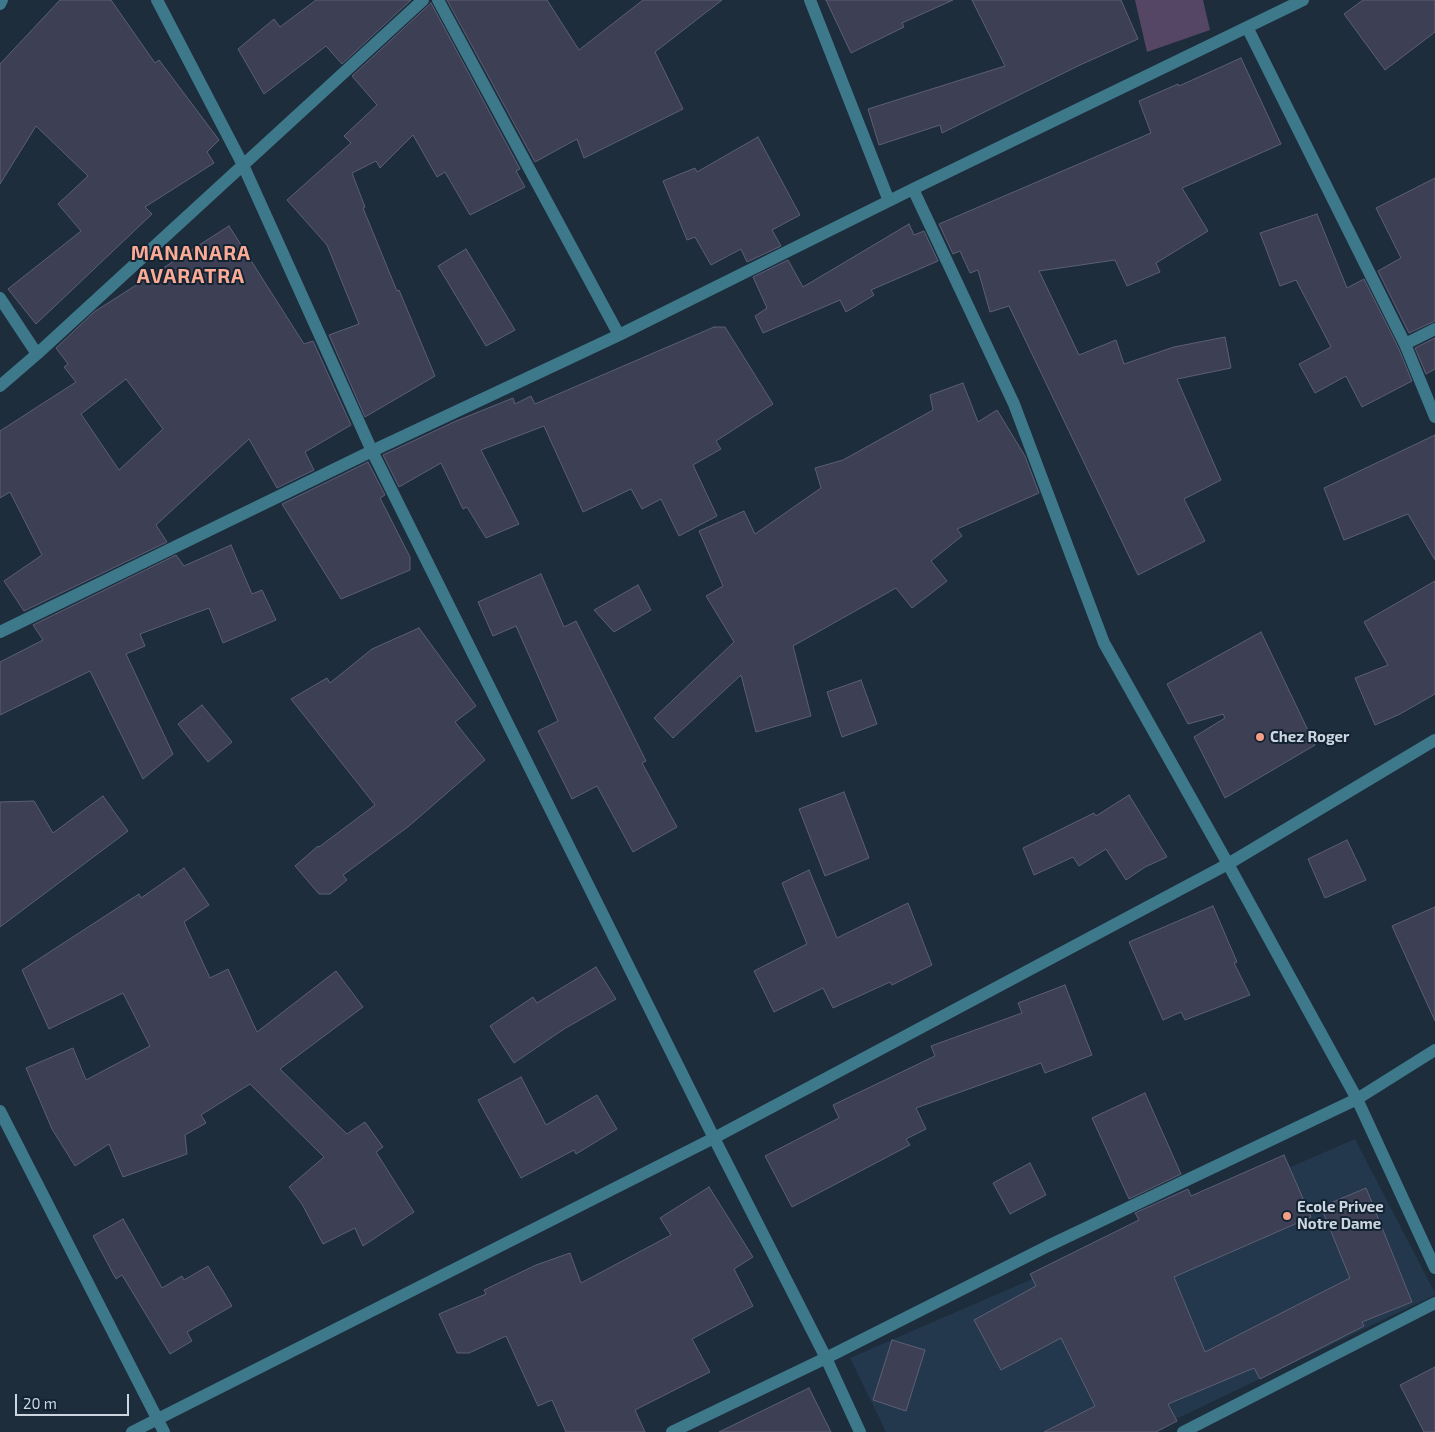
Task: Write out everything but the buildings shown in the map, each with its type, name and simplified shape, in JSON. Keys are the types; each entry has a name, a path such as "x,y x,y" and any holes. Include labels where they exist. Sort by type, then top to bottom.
{"street":[{"path":"0,4 2,0"},
{"path":"157,0 243,165 372,451 714,1138 826,1358 860,1432"},
{"path":"0,386 423,0"},
{"path":"438,0 619,334"},
{"path":"810,0 889,201"},
{"path":"0,632 372,451 619,334 1303,0"},
{"path":"1247,27 1404,344 1435,417"},
{"path":"913,189 1014,404 1104,642 1357,1099 1435,1268"},
{"path":"0,298 37,354"},
{"path":"1404,344 1435,329"},
{"path":"132,1432 714,1138 1228,864 1435,740"},
{"path":"672,1432 826,1358 1048,1246 1357,1099 1435,1050"},
{"path":"0,1112 164,1432"},
{"path":"1183,1432 1435,1303"}],"shaded area":[{"path":"1135,0 1203,0 1210,30 1147,52"},
{"name":"Ecole Privee Notre Dame","path":"1355,1139 1435,1295 1149,1432 886,1432 850,1358"}],"place":[{"name":"Chez Roger","path":"1260,737"},
{"name":"Ecole Privee Notre Dame","path":"1287,1216"}],"district":[{"name":"MANANARA AVARATRA","path":"191,264"}]}
